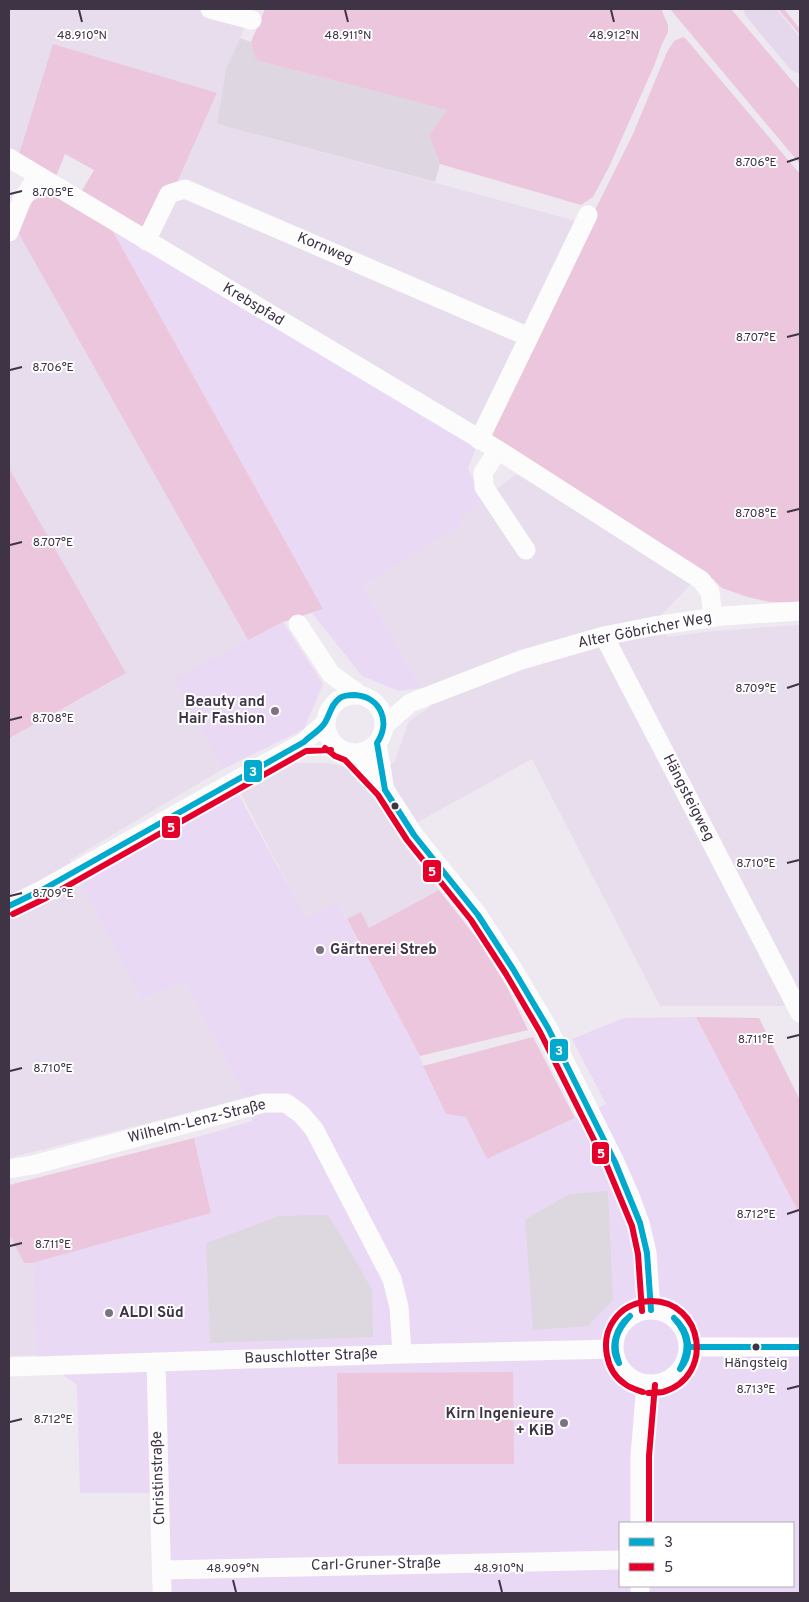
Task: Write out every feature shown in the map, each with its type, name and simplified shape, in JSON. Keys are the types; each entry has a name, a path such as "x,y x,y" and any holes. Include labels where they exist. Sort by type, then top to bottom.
{"highway":[{"path":"758,9 800,59"}],"street":[{"path":"210,9 252,20"},
{"name":"Krebspfad","path":"9,158 498,450 701,580 710,592 713,617"},
{"path":"9,232 22,200 38,176"},
{"name":"Kornweg","path":"146,241 169,194 185,189 529,337"},
{"path":"479,440 588,215"},
{"path":"498,450 482,472 484,487 526,550"},
{"name":"Alter Göbricher Weg","path":"384,726 410,703 521,660 604,636 713,617 800,611"},
{"path":"298,624 331,674 367,698 379,708 383,717 384,726 377,743 366,751 350,753"},
{"name":"Hängsteigweg","path":"604,636 800,1013"},
{"path":"331,674 334,704"},
{"path":"367,698 348,695 334,704 327,714 328,732 340,749 350,753 385,790 414,835 478,915 548,1028 615,1162 640,1223 647,1254 651,1310"},
{"name":"Alter Göbricher Weg","path":"367,698 410,703"},
{"path":"9,906 42,890 304,742 328,732"},
{"path":"377,743 385,790"},
{"name":"Wilhelm-Lenz-Straße","path":"9,1169 33,1165 264,1103 286,1103 302,1114 314,1129 392,1279 399,1307 402,1354"},
{"path":"651,1310 662,1311 676,1319 686,1332 689,1347 685,1363 676,1375 663,1382 646,1384 632,1378 623,1371 617,1361 614,1349 615,1337 624,1322 633,1314 651,1310"},
{"path":"689,1347 800,1347"},
{"name":"Bauschlotter Straße","path":"9,1367 614,1349"},
{"name":"Christinstraße","path":"156,1362 162,1593"},
{"path":"640,1522 640,1456 646,1384"},
{"name":"Carl-Gruner-Straße","path":"162,1570 619,1560"}],"shaded area":[{"path":"9,9 253,9 226,69 217,124 580,222 472,432 152,239 217,94 18,158 9,152"},
{"path":"265,9 661,9 668,25 668,32 609,167 593,197 581,205 440,164 429,135 447,110 256,60 251,42"},
{"path":"670,9 731,9 800,90 800,164"},
{"path":"778,9 784,9 800,29 800,35"},
{"path":"683,37 800,174 800,602 770,602 722,588 713,579 489,440 504,392 633,134 667,52 674,41"},
{"path":"240,38 251,42 257,60 447,110 429,135 440,164 435,182 217,124 226,69"},
{"path":"53,44 217,93 176,185 149,224 137,228 80,194 94,170 65,154 55,179 18,158"},
{"path":"50,193 110,226 323,609 283,622 248,640 15,227 28,203"},
{"path":"110,226 477,445 468,468 483,500 459,519 462,525 363,586 421,688 399,691 362,676 312,613 323,609"},
{"path":"15,227 248,640 172,679 223,769 70,860 141,999 184,982 246,1098 9,1158 9,735 11,738 126,673 9,468 9,244"},
{"path":"9,468 126,673 10,738 9,735"},
{"path":"516,474 695,580 661,615 667,637 713,631 800,625 800,1006 660,1006 532,759 396,834 439,890 369,928 361,913 347,919 338,903 306,919 239,790 289,763 328,763 350,768 359,778 394,763 409,721 430,707 363,586 462,525 459,519"},
{"path":"283,622 323,684 304,729 223,769 172,679"},
{"path":"236,790 306,918 338,903 420,1056 446,1114 466,1117 487,1159 606,1104 572,1039 624,1018 696,1017 800,1215 800,1593 152,1593 152,1493 80,1493 77,1385 36,1355 33,1263 211,1213 194,1138 252,1121 246,1098 184,982 141,999 81,883"},
{"path":"439,890 478,940 507,987 528,1030 420,1056 347,919 361,912 369,928"},
{"path":"696,1017 759,1018 800,1100 800,1215"},
{"path":"533,1037 575,1118 487,1159 466,1117 446,1114 423,1066"},
{"path":"194,1138 211,1213 33,1263 24,1263 9,1234 9,1185"},
{"path":"608,1191 613,1300 588,1326 533,1330 525,1220 569,1194"},
{"path":"328,1215 372,1290 373,1337 210,1343 206,1243 280,1216"},
{"path":"9,1234 24,1263 33,1263 36,1355 9,1356"},
{"path":"513,1372 514,1464 338,1464 337,1373"}],"transit line":[{"name":"3","path":"9,906 42,890 304,742 322,727 332,707 342,697 355,695 371,700 381,712 383,719 383,727 377,743 385,790 414,835 478,915 513,969 548,1028 615,1162 640,1223 647,1253 651,1310"},
{"name":"5","path":"325,748 335,756 345,760 378,795 407,840 471,920 540,1032 607,1166 632,1226 638,1254 642,1311"},
{"name":"5","path":"13,914 46,898 306,751 331,750"},
{"name":"5","path":"643,1392 629,1387 618,1378 609,1363 606,1345 610,1328 618,1315 630,1306 650,1301 668,1304 682,1313 692,1325 696,1340 696,1356 690,1371 680,1384 663,1392 648,1393"},
{"name":"3","path":"619,1363 614,1344 621,1326 630,1316"},
{"name":"3","path":"619,1363 616,1349 617,1338 621,1327 630,1316"},
{"name":"3","path":"674,1318 683,1329 688,1342 687,1356 680,1369"},
{"name":"3","path":"674,1318 683,1330 686,1342 685,1355 680,1369"},
{"name":"3","path":"689,1347 800,1347"},
{"name":"5","path":"649,1522 649,1456 655,1385"}],"place":[{"name":"Beauty and Hair Fashion","path":"275,711"},
{"name":"Gärtnerei Streb","path":"320,950"},
{"name":"ALDI Süd","path":"109,1313"},
{"name":"Hängsteig","path":"756,1347"},
{"name":"Kirn Ingenieure + KiB","path":"564,1423"}]}
